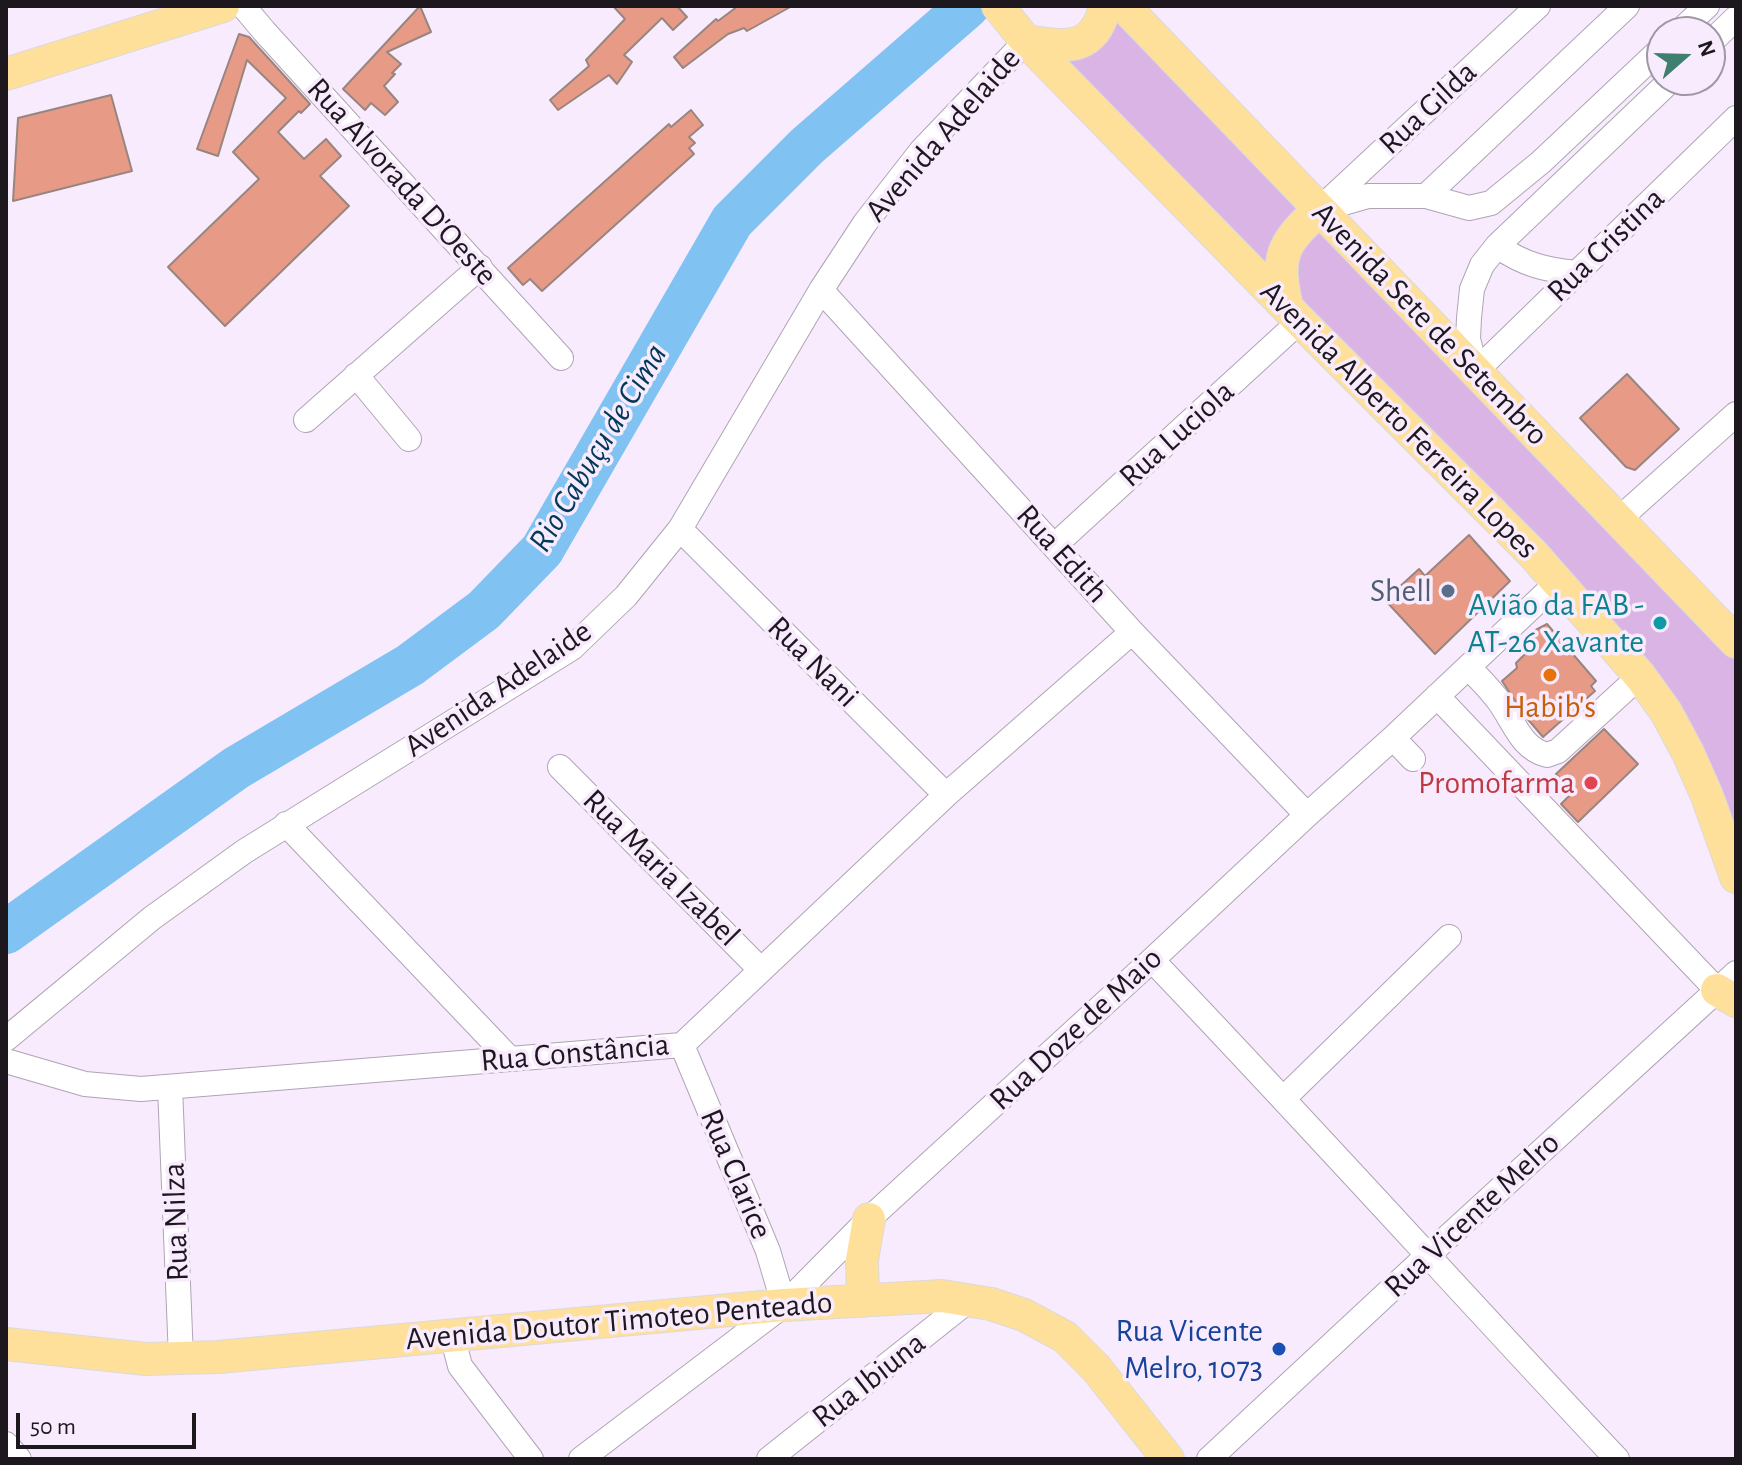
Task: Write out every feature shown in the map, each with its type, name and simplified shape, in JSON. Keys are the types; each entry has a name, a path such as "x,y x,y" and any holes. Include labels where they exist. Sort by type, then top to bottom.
{"main road":[{"path":"6,74 223,6"},
{"path":"1013,25 1063,46 1082,42 1093,34 1101,23 1105,6"},
{"name":"Avenida Sete de Setembro","path":"1124,6 1736,642"},
{"name":"Avenida Alberto Ferreira Lopes","path":"1013,25 1294,315 1533,554 1640,676 1666,712 1688,753 1736,877"},
{"path":"1294,315 1281,278 1281,261 1299,228 1319,210"},
{"path":"863,1301 862,1260 869,1219"},
{"name":"Avenida Doutor Timoteo Penteado","path":"6,1344 146,1359 218,1357 784,1305 942,1296 991,1304 1024,1315 1065,1337 1096,1368 1168,1459"}],"street":[{"name":"Rua Alvorada D'Oeste","path":"243,6 561,358"},
{"name":"Rua Gilda","path":"1319,210 1538,6"},
{"path":"1426,196 1627,6"},
{"name":"Avenida Adelaide","path":"6,1039 152,918 286,824 572,648 626,596 680,529 821,290 865,223 1013,25"},
{"path":"1319,210 1368,196 1426,196 1469,208 1491,203 1541,162 1646,63"},
{"path":"1476,371 1468,339 1472,289 1482,265 1497,246 1654,96"},
{"name":"Rua Cristina","path":"1476,371 1736,118"},
{"path":"1497,246 1533,265 1577,273"},
{"path":"306,420 480,267"},
{"name":"Rua Edith","path":"821,290 1132,632 1307,815"},
{"name":"Rua Luciola","path":"1054,546 1294,315"},
{"path":"356,375 409,439"},
{"path":"1618,520 1736,414"},
{"name":"Rua Nani","path":"680,529 946,795"},
{"name":"Rua Doze de Maio","path":"581,1459 784,1305 869,1219 1393,738 1558,582"},
{"name":"Rua Constância","path":"6,1061 85,1084 141,1089 682,1045 946,795 1132,632"},
{"path":"1468,667 1500,703 1531,749 1547,755 1558,751 1640,676"},
{"path":"1437,696 1730,988"},
{"path":"1393,738 1413,759"},
{"name":"Rua Maria Izabel","path":"560,767 761,970"},
{"path":"286,824 510,1059"},
{"path":"1284,1098 1449,937"},
{"path":"1152,960 1284,1098 1617,1459"},
{"name":"Rua Vicente Melro","path":"1209,1459 1427,1256 1730,988"},
{"name":"Rua Clarice","path":"682,1045 768,1251 784,1305"},
{"name":"Rua Nilza","path":"170,1087 181,1358"},
{"name":"Rua Ibiuna","path":"769,1459 969,1300"},
{"path":"452,1335 460,1366 531,1459"},
{"path":"6,1444 19,1459"}],"shaded area":[{"path":"1117,14 1736,651 1736,862 1663,687 1505,502 1059,59"}],"building":[{"path":"420,6 431,32 387,52 401,64 384,86 398,102 385,115 371,103 365,110 343,89"},
{"path":"613,6 677,6 687,17 673,30 662,18 624,55 632,62 617,84 609,75 558,110 550,100 589,66 586,60 625,19"},
{"path":"738,6 792,6 747,31 744,28 728,34 683,68 674,57 716,19 718,21"},
{"path":"239,34 249,37 310,104 278,132 304,159 326,139 341,156 320,176 349,206 225,326 168,267 259,179 233,152 286,98 247,60 218,156 197,149"},
{"path":"111,95 132,171 13,201 18,118"},
{"path":"691,110 703,125 689,137 695,143 689,148 694,154 542,291 530,279 523,285 508,268 669,124 671,127"},
{"path":"1627,374 1679,429 1635,470 1626,467 1580,418"},
{"name":"Shell","path":"1469,535 1510,581 1435,654 1385,600 1419,569 1425,576"},
{"name":"Habib's","path":"1547,624 1596,681 1591,686 1595,691 1543,737 1502,681 1517,668 1516,663 1537,642 1530,633"},
{"name":"Promofarma","path":"1604,729 1638,764 1578,822 1561,804 1573,792 1556,774"}],"waterway":[{"name":"Rio Cabuçu de Cima","path":"6,932 236,768 410,665 484,610 542,550 732,221 807,146 968,6"}],"place":[{"name":"Shell","path":"1448,591"},
{"name":"Avião da FAB - AT-26 Xavante","path":"1660,623"},
{"name":"Habib's","path":"1550,675"},
{"name":"Promofarma","path":"1591,783"},
{"name":"Rua Vicente Melro, 1073","path":"1279,1349"}]}
